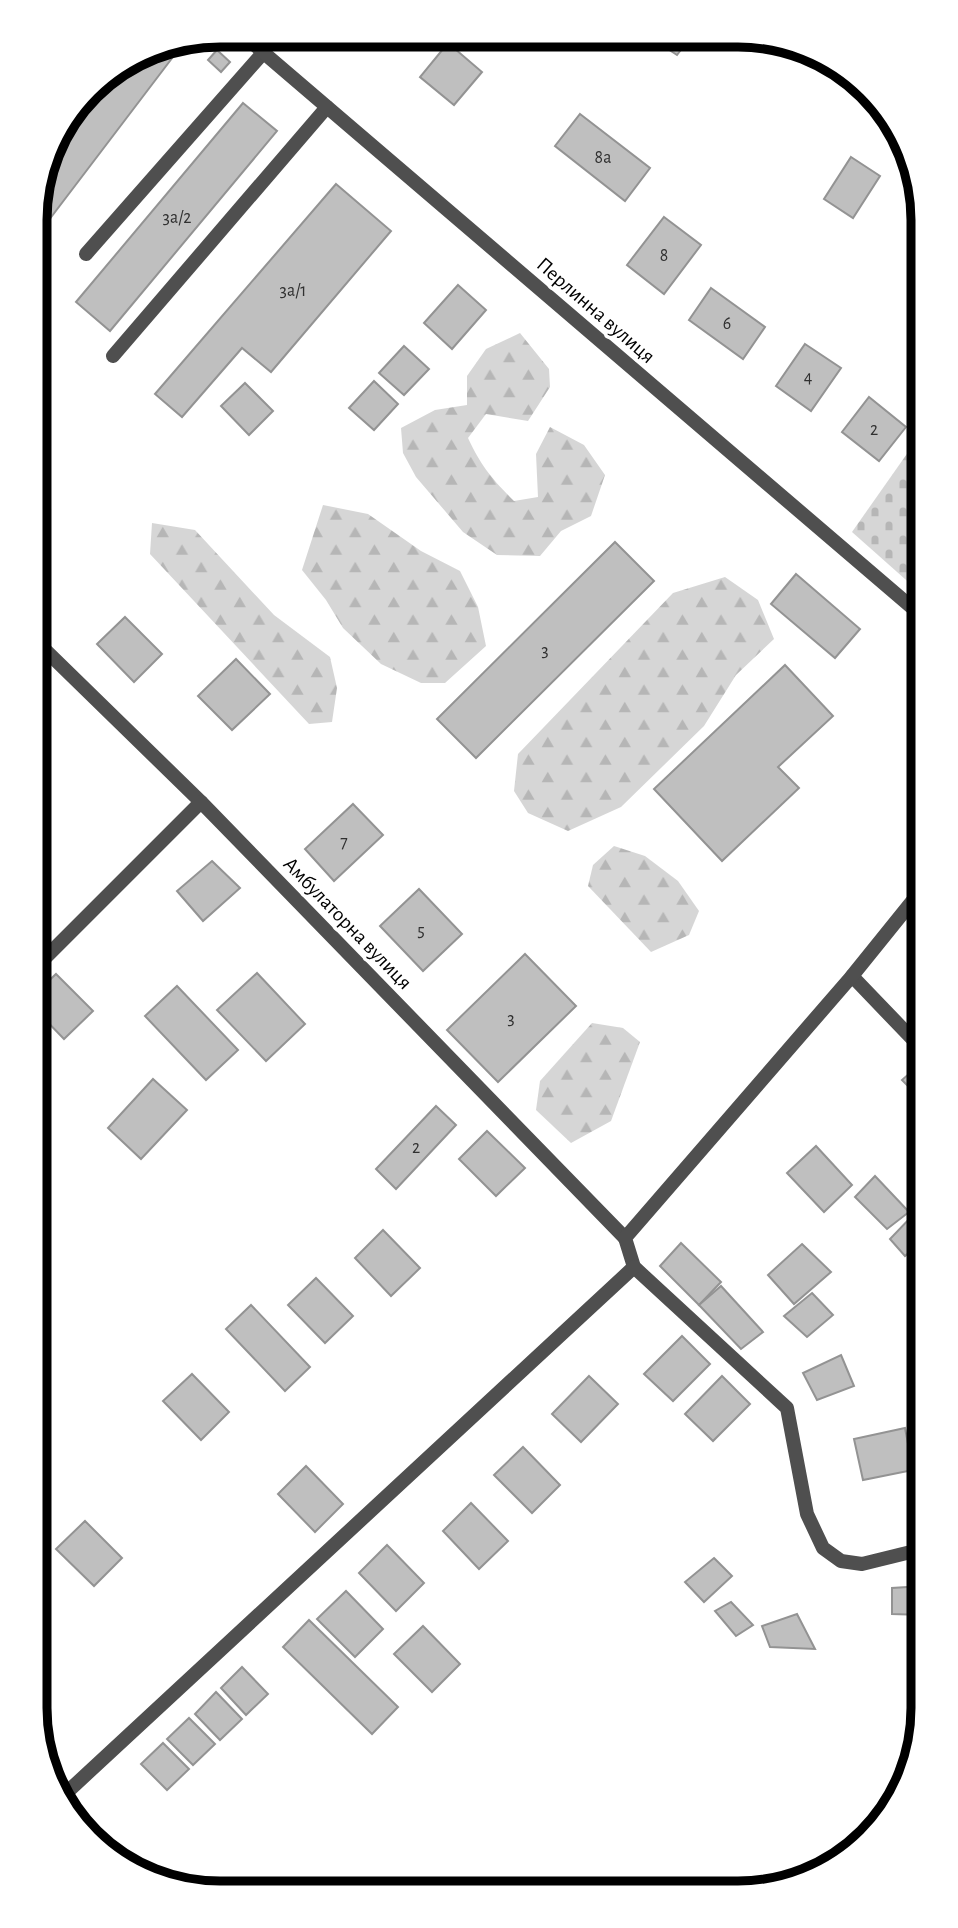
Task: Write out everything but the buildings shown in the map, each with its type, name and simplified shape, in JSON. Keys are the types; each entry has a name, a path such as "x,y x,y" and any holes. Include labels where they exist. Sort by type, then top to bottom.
{"street":[{"name":"Перлинна вулиця","path":"256,47 911,607"},
{"path":"86,254 263,53"},
{"path":"113,356 327,107"},
{"name":"Амбулаторна вулиця","path":"48,652 201,802 625,1238"},
{"path":"48,955 201,802"},
{"path":"910,1552 862,1564 841,1561 823,1548 807,1514 787,1408 634,1267 625,1238 852,976 911,903"},
{"path":"852,976 910,1037"},
{"path":"69,1791 634,1267"}],"green space":[{"path":"520,333 549,369 550,387 528,421 486,414 468,438 482,464 514,501 538,497 536,454 550,427 584,445 605,475 591,516 561,531 540,556 497,555 463,532 416,477 403,453 401,428 435,410 467,405 467,376 486,349"},
{"path":"911,448 911,584 852,532"},
{"path":"323,505 368,514 421,551 460,571 478,607 486,646 445,683 421,683 381,664 343,628 326,600 302,570"},
{"path":"152,523 195,530 274,615 330,657 337,688 332,722 309,724 150,554"},
{"path":"725,577 758,600 774,639 736,675 704,726 621,807 568,831 528,813 514,791 518,754 673,593"},
{"path":"614,846 645,856 678,881 699,911 689,935 651,952 588,886 593,865"},
{"path":"592,1023 623,1028 640,1042 611,1121 571,1143 536,1110 540,1081"}]}
